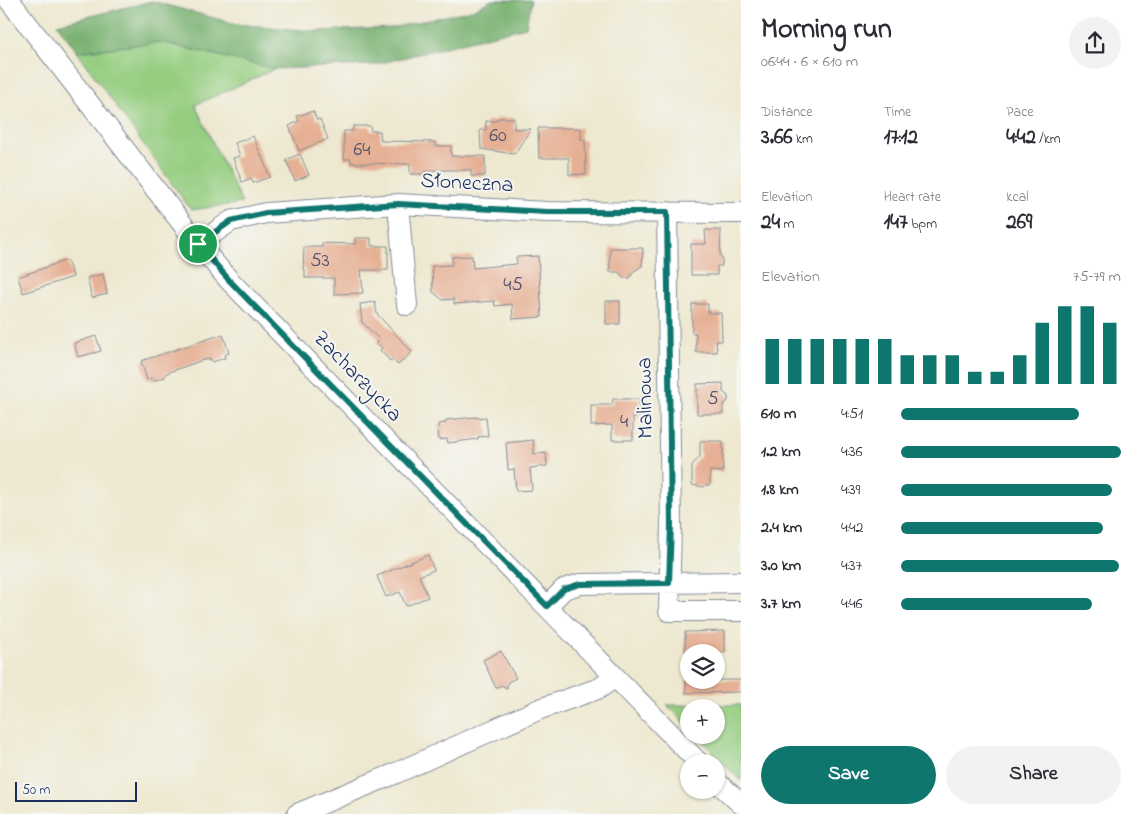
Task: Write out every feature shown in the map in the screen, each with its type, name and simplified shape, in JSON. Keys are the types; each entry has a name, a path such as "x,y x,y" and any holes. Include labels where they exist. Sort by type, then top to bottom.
{"street":[{"name":"Zacharzycka","path":"9,0 198,244 229,280 690,754"},
{"name":"Słoneczna","path":"198,244 231,221 246,216 398,204 547,212 741,213"},
{"path":"398,204 408,305"},
{"name":"Malinowa","path":"667,212 671,525 669,611 741,611"},
{"path":"547,606 564,589 580,584 741,582"},
{"path":"297,814 394,774 540,708 600,688 615,677"},
{"path":"725,789 741,804"}],"green space":[{"path":"492,0 531,0 526,27 374,65 275,69 160,42 77,52 57,24 152,1 236,24 315,31 391,28 472,10"},
{"path":"160,42 275,69 195,105 242,203 191,210 77,52"},
{"path":"667,705 680,705 680,718"},
{"path":"725,705 741,705 741,781 725,764 725,754 715,754 706,744 725,744"}],"building":[{"path":"313,111 317,120 320,119 328,139 299,151 289,126 299,121 297,116"},
{"path":"497,118 514,118 514,129 531,129 514,154 481,149 480,130 486,130 486,121 497,121"},
{"path":"353,126 370,126 371,131 380,131 381,141 435,142 435,146 451,146 451,156 485,156 485,176 471,176 471,170 435,170 424,172 424,174 410,174 410,164 351,163 351,159 344,159 344,131 353,131"},
{"path":"538,128 581,128 581,140 585,140 586,174 569,175 569,158 539,158"},
{"path":"253,136 270,177 253,183 251,178 242,182 233,158 240,156 235,143"},
{"path":"300,154 309,175 295,181 286,160"},
{"path":"705,230 721,230 720,255 722,266 717,266 717,275 691,275 691,244 706,244"},
{"path":"355,238 371,238 371,246 388,246 388,270 361,270 363,293 334,294 334,278 305,278 305,269 303,269 304,247 322,247 322,243 355,244"},
{"path":"610,248 643,248 642,266 634,271 630,278 623,278 619,272 610,272"},
{"path":"472,256 473,268 517,264 516,257 538,256 542,317 513,319 512,304 495,306 494,301 454,304 454,299 443,300 433,292 432,266 452,265 452,257"},
{"path":"67,260 73,277 23,293 18,277"},
{"path":"103,274 107,294 92,298 87,278"},
{"path":"606,301 620,301 620,324 606,324"},
{"path":"375,302 377,314 412,352 398,365 392,359 390,361 380,350 382,348 376,342 379,339 362,322 360,304"},
{"path":"692,304 708,304 708,313 721,313 722,341 716,341 717,352 696,352 696,333 692,333"},
{"path":"223,334 229,353 224,355 225,358 212,362 211,359 203,360 165,374 165,377 153,381 152,378 147,380 141,361"},
{"path":"96,336 101,351 78,357 74,343"},
{"path":"723,383 723,392 728,396 728,401 723,405 723,414 697,414 697,384"},
{"path":"613,399 639,399 639,417 633,416 633,440 612,440 612,425 591,426 591,405 612,405"},
{"path":"486,417 488,436 448,443 447,439 439,440 438,424 446,423 446,420"},
{"path":"533,440 534,454 546,453 547,466 530,468 532,490 516,491 514,469 508,470 506,443"},
{"path":"700,441 723,441 723,472 710,471 710,485 704,487 692,485 692,465 700,457"},
{"path":"428,555 434,570 419,576 428,597 406,606 400,592 386,597 377,576"},
{"path":"725,631 725,644 685,644 685,632"},
{"path":"501,651 516,678 508,682 507,688 501,685 496,688 483,660"},
{"path":"725,680 741,680 741,692 686,693 686,689 725,689"}],"route":[{"path":"398,204 547,212 667,212 671,525 669,583 580,584 564,589 547,606 229,280 198,244 231,221 246,216 266,213 398,204"}]}
